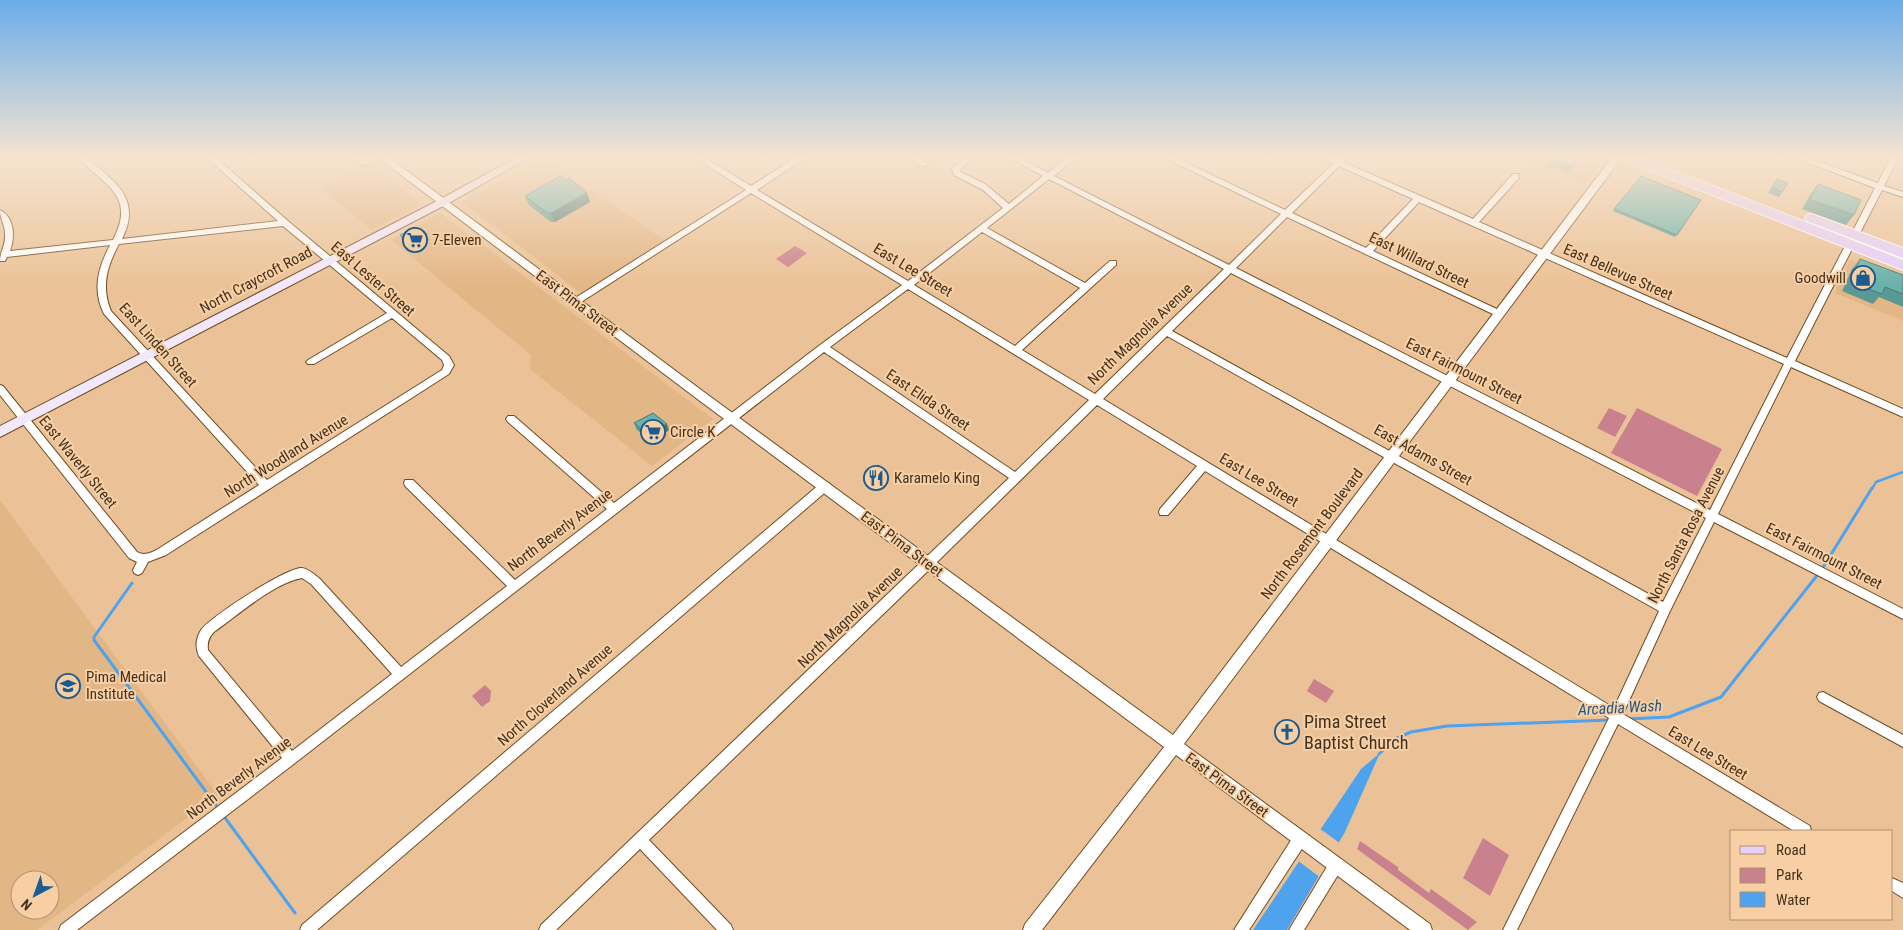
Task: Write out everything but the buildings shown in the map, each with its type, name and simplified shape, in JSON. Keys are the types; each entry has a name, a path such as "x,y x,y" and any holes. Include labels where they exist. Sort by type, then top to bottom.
{"main road":[{"name":"North Craycroft Road","path":"0,432 448,199"},
{"path":"1743,199 1854,240 1903,253"},
{"path":"1756,199 1854,240 1903,265"}],"street":[{"name":"East Linden Street","path":"121,199 124,204 125,220 102,274 101,292 104,304 115,322 146,357 266,486"},
{"name":"East Lester Street","path":"258,199 446,358 452,366"},
{"name":"East Pima Street","path":"439,199 574,302 1424,930"},
{"path":"574,302 737,199"},
{"name":"East Lee Street","path":"767,199 1803,830"},
{"path":"996,199 1008,207"},
{"name":"North Beverly Avenue","path":"66,930 290,760 823,347 908,286 1018,199"},
{"name":"East Fairmount Street","path":"1094,199 1228,270 1448,380 1903,614"},
{"name":"East Willard Street","path":"1256,199 1498,313"},
{"name":"North Magnolia Avenue","path":"546,930 928,564 1302,199"},
{"path":"1368,251 1418,199"},
{"name":"East Bellevue Street","path":"1419,199 1903,413"},
{"path":"1474,223 1495,199"},
{"name":"North Rosemont Boulevard","path":"1031,930 1173,746 1584,199"},
{"name":"North Santa Rosa Avenue","path":"1510,930 1616,716 1665,609 1874,199"},
{"path":"0,213 10,229 9,242 1,257"},
{"path":"1,257 285,223"},
{"path":"981,228 1086,287"},
{"path":"1015,351 1113,263"},
{"path":"311,362 392,314"},
{"name":"East Adams Street","path":"1165,331 1665,609"},
{"name":"East Elida Street","path":"823,347 1016,478"},
{"name":"North Woodland Avenue","path":"145,558 162,552 442,376 452,366"},
{"name":"East Waverly Street","path":"0,388 133,554 137,558 145,558"},
{"path":"511,419 614,509"},
{"path":"1164,512 1203,466"},
{"path":"409,483 514,586"},
{"name":"North Cloverland Avenue","path":"307,930 824,486"},
{"path":"138,570 145,558"},
{"path":"290,760 203,652 202,643 204,635 210,628 285,577 293,574 307,574 400,674"},
{"path":"1823,697 1903,741"},
{"path":"641,840 726,930"},
{"path":"1241,930 1302,840"},
{"path":"1296,930 1332,862"}],"shaded area":[{"path":"335,199 415,199 421,204 372,230"},
{"path":"467,199 604,199 666,241 581,293 462,202"},
{"path":"440,213 713,419 652,466 530,369 531,355 391,240"},
{"path":"1850,259 1903,279 1903,321 1835,293"},
{"name":"Pima Medical Institute","path":"0,500 218,795 60,913 60,870 10,870 10,920 50,920 37,930 0,930"}],"green space":[{"path":"795,246 807,253 788,267 776,259"},
{"path":"1609,408 1627,416 1615,437 1597,428"},
{"path":"1637,408 1722,449 1697,496 1611,453"},
{"path":"1314,679 1334,691 1326,703 1307,691"},
{"path":"485,685 491,691 490,701 482,707 472,696"},
{"path":"1483,838 1509,855 1490,896 1463,878"},
{"path":"1360,841 1398,867 1398,870 1429,893 1431,889 1477,922 1468,930 1357,849"}],"water":[{"path":"1380,753 1345,832 1287,930 1253,930 1361,769"}],"pier":[{"path":"1319,828 1341,844 1321,878 1297,860"}],"waterway":[{"name":"Arcadia Wash","path":"1872,489 1876,482 1903,472"},
{"name":"Arcadia Wash","path":"1822,569 1872,488"},
{"name":"Arcadia Wash","path":"1628,719 1669,717 1721,697 1819,573"},
{"path":"132,583 94,637 94,640 218,808"},
{"name":"Arcadia Wash","path":"1379,754 1397,738 1411,732 1447,726 1610,720"},
{"path":"223,815 295,913"}],"place":[{"name":"7-Eleven","path":"415,240"},
{"name":"Goodwill","path":"1863,278"},
{"name":"Circle K","path":"653,432"},
{"name":"Karamelo King","path":"876,478"},
{"name":"Pima Medical Institute","path":"68,686"},
{"name":"Pima Street Baptist Church","path":"1287,732"}]}
